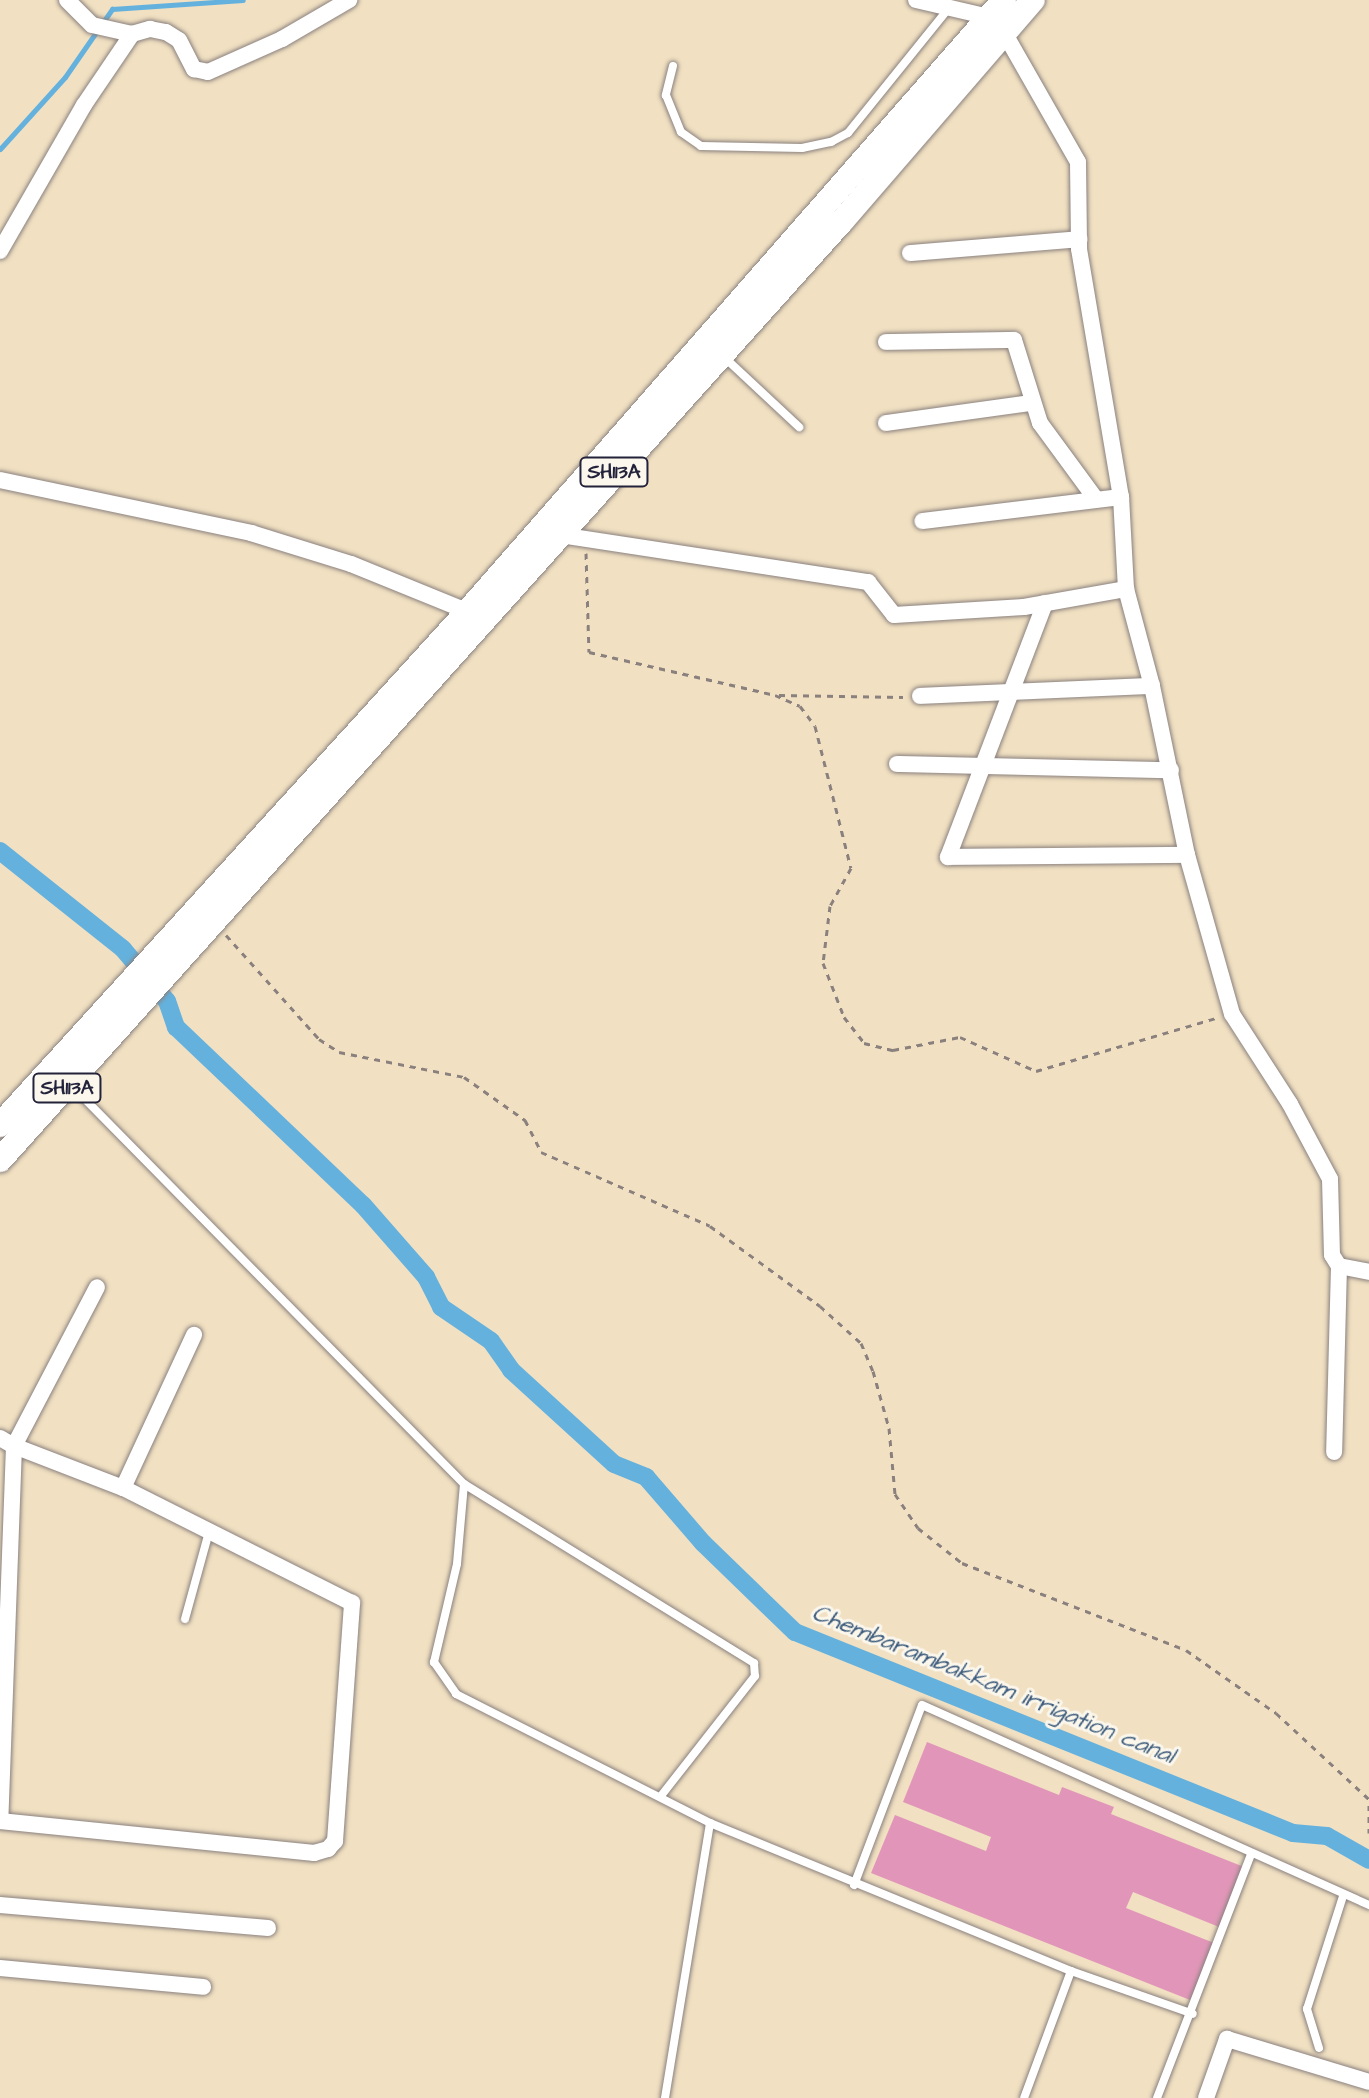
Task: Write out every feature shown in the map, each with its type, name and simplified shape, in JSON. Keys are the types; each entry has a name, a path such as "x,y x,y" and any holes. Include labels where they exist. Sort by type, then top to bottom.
{"main road":[{"name":"SH113A","path":"185,937 213,920 886,140 999,17 1033,0"},
{"name":"SH113A","path":"549,531 720,354 999,17"},
{"name":"SH113A","path":"0,1125 52,1067 122,1005 476,616"},
{"name":"SH113A","path":"0,1160 70,1084 122,1005"}],"street":[{"path":"67,0 100,27 132,34 150,29 166,32 179,40 194,69 208,72 282,39 349,0"},
{"path":"916,0 999,17 1078,162 1079,239 1121,497 1126,589 1152,686 1187,855 1232,1014 1290,1104 1330,1179 1332,1255 1339,1266 1334,1452"},
{"path":"0,251 84,105 132,34"},
{"path":"910,253 1079,239"},
{"path":"886,342 1014,340 1031,403 1040,423 1095,498"},
{"path":"886,423 1031,403"},
{"path":"0,480 251,533 351,564 476,616"},
{"path":"922,521 1121,497"},
{"path":"549,531 586,542 868,582 894,615 1045,603 1126,589"},
{"path":"1045,603 948,857 1187,855"},
{"path":"920,696 1152,686"},
{"path":"897,764 1171,770"},
{"path":"1339,1266 1369,1272"},
{"path":"7,1442 123,1488 352,1603 335,1841 328,1849 314,1853 0,1820 7,1442 97,1287"},
{"path":"123,1488 194,1335"},
{"path":"0,1905 268,1928"},
{"path":"0,1968 203,1987"},
{"path":"1206,2098 1227,2039 1369,2082"}],"lane":[{"path":"673,66 666,95 681,132 701,146 802,148 831,142 848,133 949,8"},
{"path":"720,354 799,427"},
{"path":"52,1067 464,1484 754,1663 755,1676 661,1796"},
{"path":"464,1484 457,1564 434,1662 456,1694 483,1711 661,1796 710,1823 854,1885 1071,1971 1193,2014"},
{"path":"185,1619 209,1532"},
{"path":"854,1885 922,1705 1343,1896 1369,1905"},
{"path":"665,2098 710,1823"},
{"path":"1157,2098 1193,2014 1251,1854"},
{"path":"1319,2048 1307,2009 1343,1896"},
{"path":"1024,2098 1071,1971"}],"path":[{"path":"586,542 589,652 775,695 855,700 920,696"},
{"path":"775,695 800,706 815,726 851,868 830,906 823,963 844,1017 864,1043 893,1050 960,1037 1036,1071 1232,1014"},
{"path":"213,920 319,1039 339,1052 464,1077 525,1120 541,1152 710,1226 820,1306 861,1343 873,1371 889,1428 895,1494 918,1528 962,1563 1186,1650 1276,1713 1369,1799"},
{"path":"1369,1805 1369,1833"}],"building":[{"path":"927,1742 1059,1795 1062,1787 1114,1807 1111,1814 1244,1867 1219,1927 1133,1892 1126,1908 1214,1943 1190,2000 871,1873 895,1815 986,1851 991,1837 903,1802"}],"waterway":[{"path":"0,149 65,77 112,9 243,0"},
{"name":"Chembarambakkam irrigation canal","path":"0,851 123,949 167,1001 176,1027 363,1205 426,1277 441,1307 491,1341 511,1370 614,1464 646,1477 703,1543 795,1632 1293,1833 1327,1836 1369,1860"}]}
